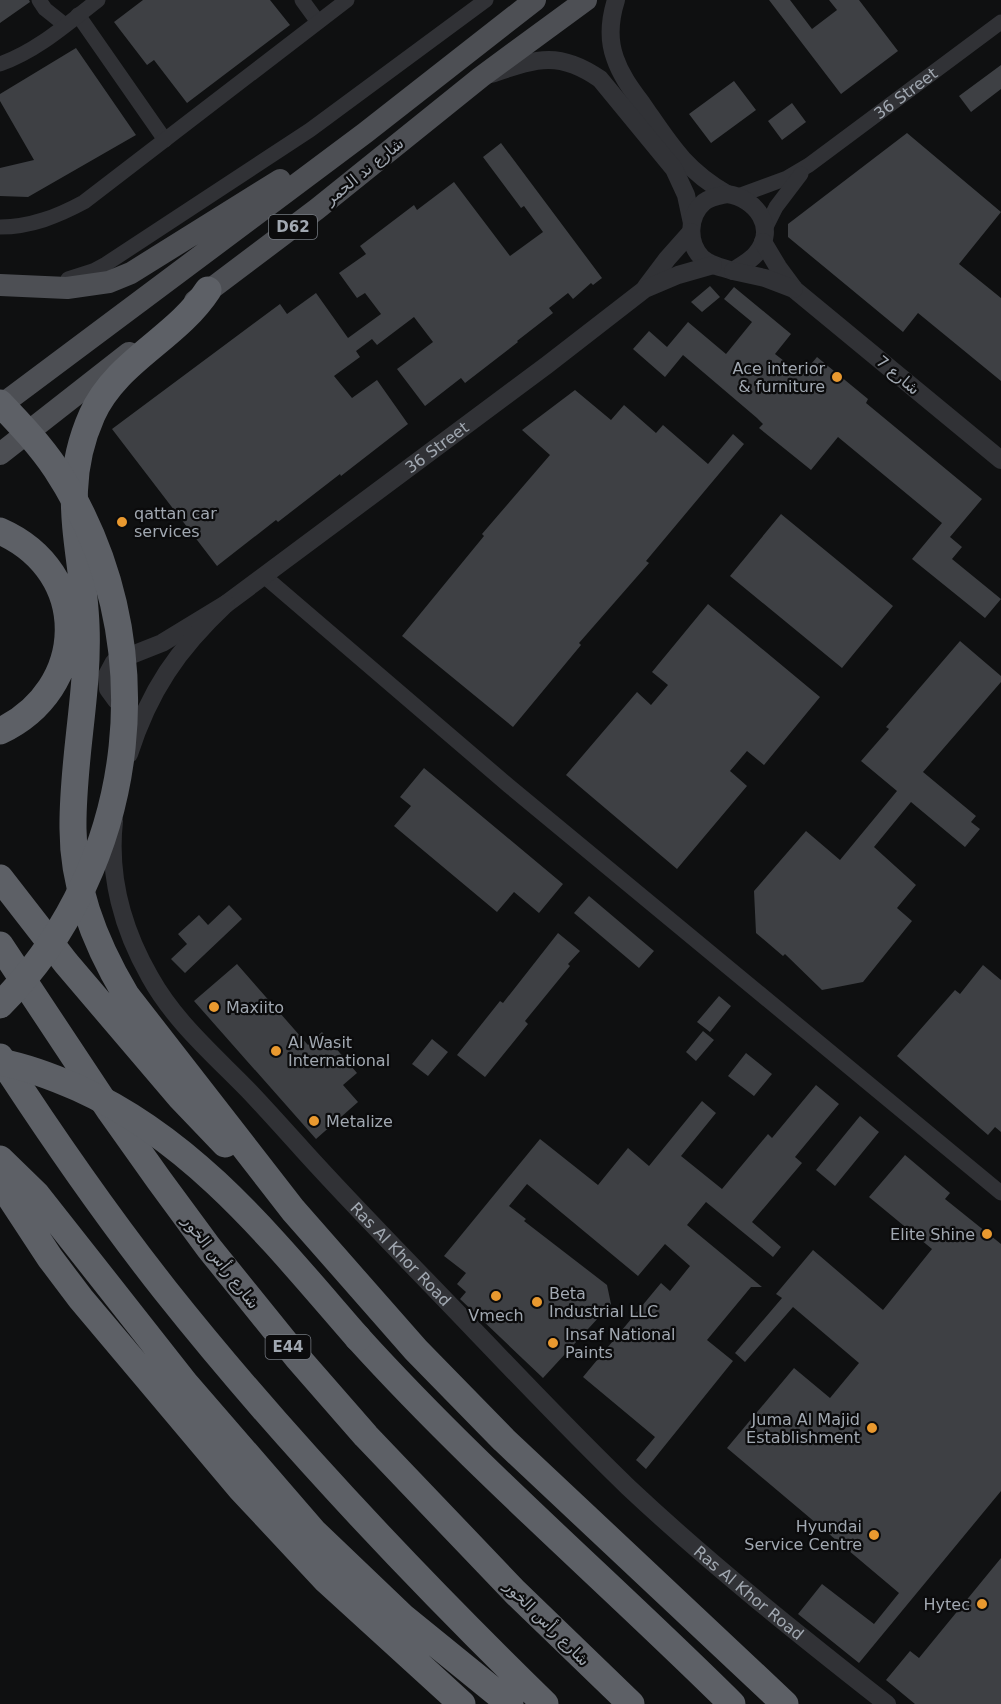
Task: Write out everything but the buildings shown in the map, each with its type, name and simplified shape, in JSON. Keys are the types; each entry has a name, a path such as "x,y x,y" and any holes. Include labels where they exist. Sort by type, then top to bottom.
{"highway":[{"path":"208,290 200,303 175,329 117,377 93,412 78,451 73,508 85,605 86,655 75,779 73,831 80,876 96,939 126,995 293,1210 373,1304 467,1403 549,1484 785,1704"},
{"path":"0,405 34,440 50,461 69,490 92,537 115,612 125,701 124,732 117,787 112,811 95,861 56,938 27,976 0,1005"},
{"path":"0,531 30,548 50,570 63,596 69,632 57,677 45,698 19,722 0,731"},
{"path":"0,878 66,963 181,1098 206,1126 293,1210"},
{"name":"شارع رأس الخور","path":"0,945 110,1111 159,1180 209,1248 283,1340 359,1428 498,1575 555,1633 631,1704"},
{"path":"0,1057 99,1203 166,1290 242,1382 417,1575 545,1704"},
{"path":"0,1062 57,1079 104,1100 147,1126 182,1152 247,1211 398,1382 481,1467 732,1704"},
{"path":"0,1160 16,1173 57,1220 185,1383 314,1532 403,1617 510,1704"},
{"path":"0,1182 50,1258 81,1299 241,1489 326,1580 462,1704"}],"main road":[{"name":"شارع ند الحمر","path":"0,405 365,133 535,0"},
{"name":"شارع ند الحمر","path":"0,454 208,290 317,209 481,77 586,0"},
{"path":"10,285 46,289 67,288 110,282 132,273 306,161 365,133"}],"street":[{"path":"0,64 23,54 98,0"},
{"path":"302,0 318,22"},
{"path":"0,227 34,223 84,202 347,0"},
{"path":"10,285 68,279 106,264 310,130 486,0"},
{"path":"481,77 532,61 550,59 568,62 600,79 621,101 674,169 686,195 694,246 702,257 714,265 733,271 757,253 764,237 762,220 757,209 749,201 711,185 684,163 672,149 620,71 611,43 611,20 616,0"},
{"path":"47,3 65,25"},
{"path":"78,15 165,140"},
{"name":"36 Street","path":"733,195 787,178 809,165 1001,22"},
{"name":"36 Street","path":"764,237 777,207 791,185 809,165"},
{"path":"691,228 696,212 704,202 715,196 733,195"},
{"name":"36 Street","path":"226,604 547,365 645,288 691,228"},
{"name":"شارع 7","path":"764,237 778,267 795,290 1001,460"},
{"name":"36 Street","path":"645,288 678,275 714,265"},
{"name":"شارع 7","path":"733,271 765,278 795,290"},
{"path":"264,576 509,786 1001,1193"},
{"path":"149,700 129,706 111,695 106,682 114,662 167,640 226,604"},
{"name":"Ras Al Khor Road","path":"226,604 186,644 149,700 139,723 120,788 114,827 113,867 130,935 147,972 165,1000 196,1038 576,1436 629,1488 781,1621 887,1704"}],"place":[{"name":"Ace interior & furniture","path":"837,377"},
{"name":"qattan car services","path":"122,522"},
{"name":"Maxiito","path":"214,1007"},
{"name":"Al Wasit International","path":"276,1051"},
{"name":"Metalize","path":"314,1121"},
{"name":"Elite Shine","path":"987,1234"},
{"name":"Vmech","path":"496,1296"},
{"name":"Beta Industrial LLC","path":"537,1302"},
{"name":"Insaf National Paints","path":"553,1343"},
{"name":"Juma Al Majid Establishment","path":"872,1428"},
{"name":"Hyundai Service Centre","path":"874,1535"},
{"name":"Hytec","path":"982,1604"}]}
